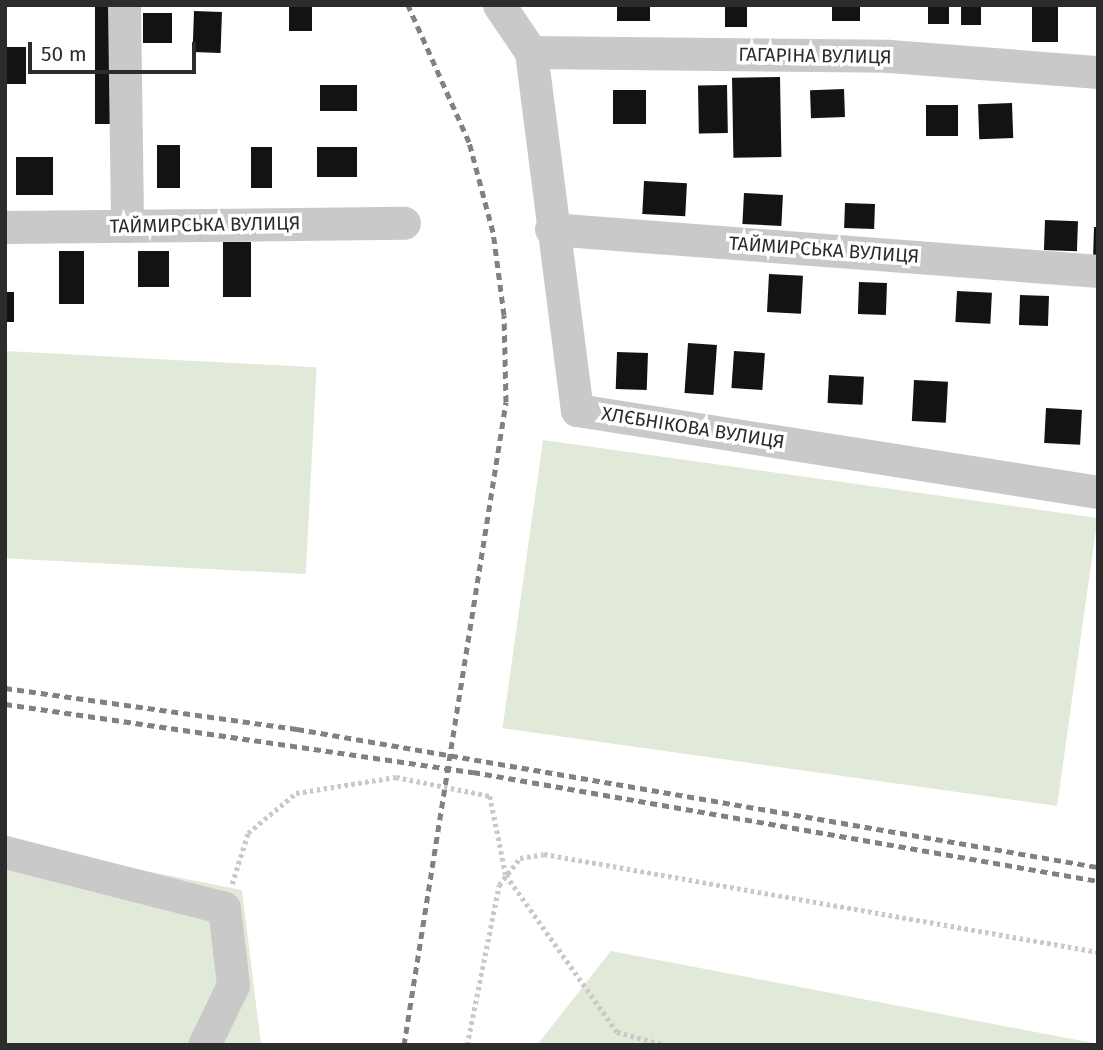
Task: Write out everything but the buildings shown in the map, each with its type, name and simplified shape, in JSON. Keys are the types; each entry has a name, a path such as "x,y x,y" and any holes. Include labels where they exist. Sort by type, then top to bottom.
{"street":[{"path":"124,5 127,226"},
{"name":"ХЛЄБНІКОВА ВУЛИЦЯ","path":"499,5 531,52 551,229 577,410 1098,492"},
{"name":"ГАГАРІНА ВУЛИЦЯ","path":"531,52 889,56 1098,72"},
{"name":"ТАЙМИРСЬКА ВУЛИЦЯ","path":"5,227 404,223"},
{"name":"ТАЙМИРСЬКА ВУЛИЦЯ","path":"551,229 1098,271"},
{"path":"5,852 225,908 233,985 204,1045"}],"path":[{"path":"225,908 248,833 296,793 396,777 490,796 514,886 617,1032 666,1045"},
{"path":"467,1045 499,885 520,858 544,854 1098,952"}],"green space":[{"path":"5,351 317,367 306,574 5,558"},
{"path":"543,440 1098,518 1057,806 503,728"},
{"path":"5,843 242,890 261,1045 5,1045"},
{"path":"611,951 1098,1044 1098,1045 537,1045"}],"railway":[{"path":"404,1045 506,402 504,315 493,232 469,142 408,5"},
{"path":"5,688 297,729 1098,867"},
{"path":"5,704 473,772 1098,881"}]}
